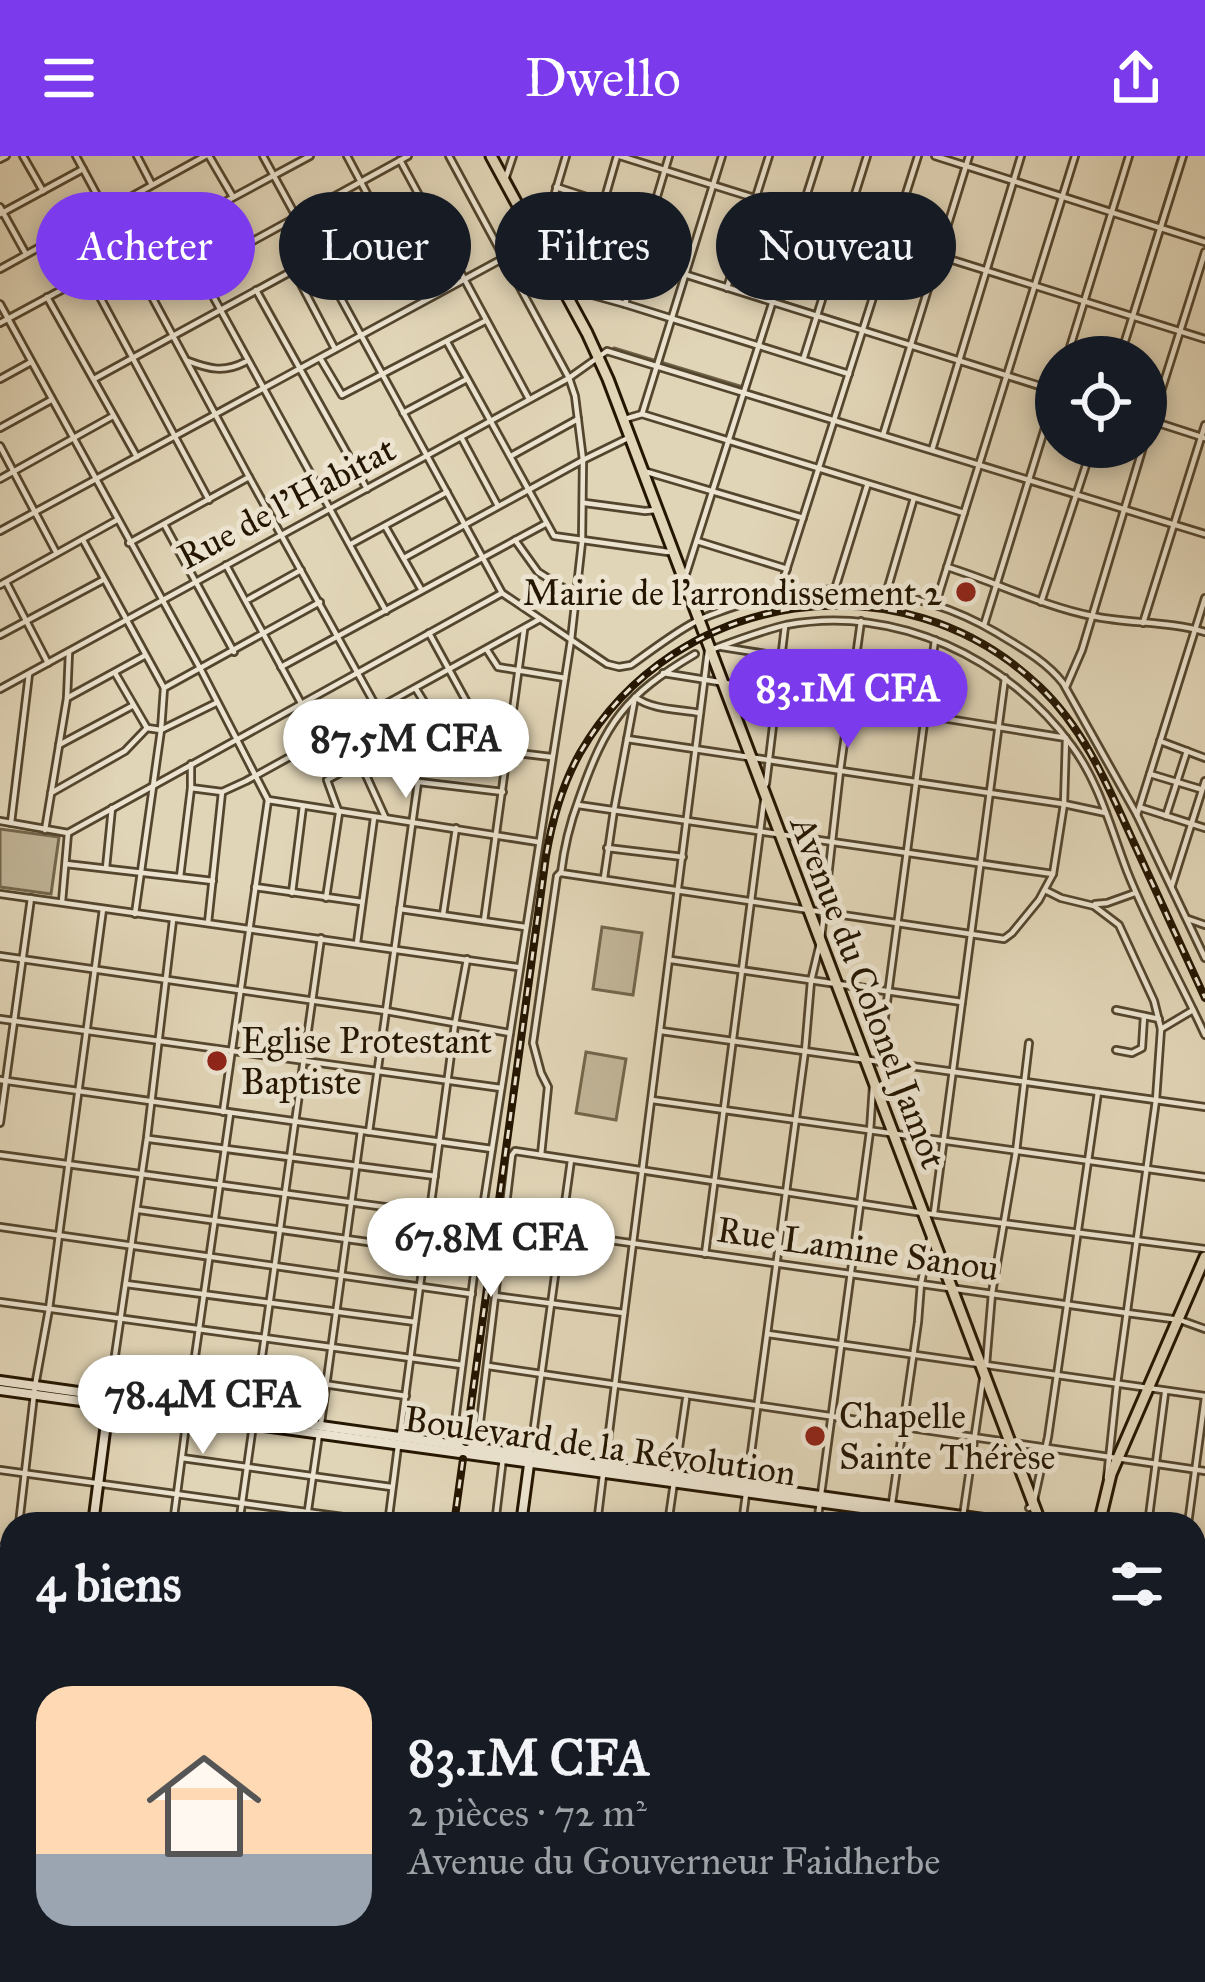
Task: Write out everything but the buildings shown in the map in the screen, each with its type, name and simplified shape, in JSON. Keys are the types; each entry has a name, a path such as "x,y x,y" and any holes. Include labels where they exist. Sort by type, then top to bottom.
{"main road":[{"name":"Avenue du Colonel Jamot","path":"489,156 510,192"},
{"name":"Avenue du Colonel Jamot","path":"568,300 597,358"},
{"name":"Avenue du Colonel Jamot","path":"569,300 597,358 697,620 713,649 779,835 870,1060 892,1134"},
{"name":"Avenue du Colonel Jamot","path":"621,420 640,470"},
{"name":"Avenue du Colonel Jamot","path":"655,510 682,582"},
{"name":"Avenue du Colonel Jamot","path":"870,1060 873,1087 926,1213 930,1237 1033,1512"},
{"path":"1103,1512 1116,1459 1156,1390 1205,1253"},
{"path":"1182,1321 1205,1269"},
{"name":"Boulevard de la Révolution","path":"0,1386 530,1459"},
{"path":"94,1512 109,1401"},
{"name":"Boulevard de la Révolution","path":"399,1441 909,1512"},
{"path":"523,1512 530,1459"},
{"path":"1104,1512 1116,1459"}],"street":[{"path":"23,156 43,191"},
{"path":"76,156 96,192"},
{"path":"136,156 152,185"},
{"path":"139,192 207,156 230,192"},
{"path":"262,156 283,192"},
{"path":"347,156 366,192"},
{"path":"344,192 408,156"},
{"path":"449,156 495,240"},
{"path":"504,183 513,156"},
{"path":"554,192 566,156"},
{"path":"607,192 619,156 736,192"},
{"path":"657,192 668,156"},
{"path":"692,253 722,156"},
{"path":"757,192 769,156"},
{"path":"808,192 819,156"},
{"path":"855,192 867,156"},
{"path":"906,192 918,156"},
{"path":"934,156 1205,242"},
{"path":"956,197 969,156"},
{"path":"932,451 1022,156"},
{"path":"936,604 1075,156"},
{"path":"1073,336 1129,156"},
{"path":"1126,336 1184,156"},
{"path":"243,192 305,157"},
{"path":"400,160 417,192"},
{"path":"26,254 1,211 83,169"},
{"path":"556,187 571,192"},
{"path":"0,269 36,248"},
{"path":"1167,370 1205,252"},
{"path":"956,260 1205,339"},
{"path":"94,379 279,277"},
{"path":"256,289 368,489"},
{"path":"471,294 529,399"},
{"path":"0,323 42,300"},
{"path":"49,300 137,457"},
{"path":"101,300 208,500"},
{"path":"155,300 418,782 369,1132"},
{"path":"215,300 386,610"},
{"path":"309,300 335,349"},
{"path":"341,300 502,593 607,664 631,665 697,620 779,593 835,589 936,604 984,625 1051,669 1139,811 1205,958"},
{"path":"452,1445 481,1220 583,542 584,460 569,378 527,300"},
{"path":"610,300 849,374"},
{"path":"625,304 626,300"},
{"path":"642,414 677,300"},
{"path":"764,300 1035,385"},
{"path":"682,582 774,300"},
{"path":"803,359 822,300"},
{"path":"779,593 872,300"},
{"path":"884,436 924,300"},
{"path":"0,531 424,301"},
{"path":"0,304 268,800 175,1512"},
{"path":"320,358 342,395 485,321"},
{"path":"447,342 556,537 668,552"},
{"path":"597,358 613,352 1205,535"},
{"name":"Rue de l'Habitat","path":"0,689 569,378 597,358"},
{"path":"188,361 219,370 247,361"},
{"path":"0,380 31,362"},
{"path":"403,414 467,379"},
{"path":"0,428 51,400"},
{"path":"621,420 642,414 964,513"},
{"path":"0,478 113,416"},
{"path":"511,456 578,419"},
{"path":"1167,425 1203,437"},
{"path":"1143,623 1205,425"},
{"path":"461,437 499,506"},
{"path":"404,558 626,439"},
{"path":"0,446 57,553"},
{"path":"984,625 1035,461"},
{"path":"1042,602 1085,468"},
{"path":"1066,687 1082,650 1137,468"},
{"path":"640,470 803,518"},
{"path":"130,543 249,477"},
{"path":"835,589 868,484"},
{"path":"350,544 447,493"},
{"path":"886,594 914,498"},
{"path":"585,503 655,510"},
{"path":"48,663 3,584 117,520"},
{"path":"281,668 547,523"},
{"path":"164,524 234,652"},
{"path":"385,526 422,590"},
{"path":"83,540 164,688 135,914"},
{"path":"515,540 538,572 576,597"},
{"path":"697,541 787,569"},
{"path":"226,565 301,703"},
{"path":"947,567 1091,616 1205,632"},
{"path":"246,601 302,570"},
{"path":"0,635 104,580"},
{"path":"0,821 68,833 502,593"},
{"path":"1139,811 1205,598"},
{"path":"164,688 320,602"},
{"path":"190,788 222,792 256,776 540,620"},
{"path":"713,649 785,626 861,621 935,640 1005,678 1054,722 1088,773 1205,1036"},
{"path":"744,1512 861,621"},
{"path":"705,1254 785,626"},
{"path":"484,921 524,628"},
{"path":"429,633 469,706 514,716"},
{"path":"870,1060 888,992 935,640"},
{"path":"713,649 930,680"},
{"path":"599,1512 705,681 713,649"},
{"path":"487,650 498,667 565,677"},
{"path":"46,830 67,698 69,652"},
{"path":"542,1155 548,1087 533,1043 557,876 571,820 597,748 613,720 662,674 695,654"},
{"path":"67,698 144,656"},
{"path":"115,673 147,728 161,730 217,702"},
{"path":"11,823 29,674"},
{"path":"662,674 1066,738"},
{"path":"926,1213 943,1141 1005,678"},
{"path":"416,688 449,744 551,757"},
{"path":"635,697 654,706 701,713"},
{"path":"604,878 635,697"},
{"path":"59,745 132,706"},
{"path":"51,793 125,751 147,728"},
{"path":"561,873 1004,939 1053,874 1064,804 1066,738"},
{"path":"627,740 1106,814"},
{"path":"1160,740 1205,758"},
{"path":"326,898 339,813 327,780 397,742"},
{"path":"1166,816 1187,751"},
{"path":"360,761 386,820"},
{"path":"180,877 191,764"},
{"path":"1150,774 1204,791"},
{"path":"1172,885 1205,781"},
{"path":"418,782 503,792"},
{"path":"208,923 222,792"},
{"path":"268,800 538,842"},
{"path":"577,805 1053,874"},
{"path":"292,893 303,806"},
{"path":"106,868 112,807"},
{"path":"1139,811 1205,828"},
{"path":"357,943 374,818"},
{"path":"443,915 456,828"},
{"path":"62,902 68,833"},
{"path":"607,848 683,857"},
{"path":"66,864 213,881"},
{"path":"255,887 362,902"},
{"path":"1045,890 1099,908 1119,925 1162,1029 1117,1384 1116,1459"},
{"path":"1089,904 1137,892"},
{"path":"0,894 519,967"},
{"path":"0,1123 32,898"},
{"path":"21,1512 103,909"},
{"path":"400,909 525,927"},
{"path":"1188,919 1205,925"},
{"path":"109,1401 152,1101 172,920"},
{"path":"241,1512 321,938"},
{"path":"0,956 510,1033"},
{"path":"390,1512 467,958"},
{"path":"670,960 962,1002"},
{"path":"1116,1010 1159,1019"},
{"path":"1162,1029 1193,1010"},
{"path":"1116,1050 1132,1053 1142,1048 1144,1016"},
{"path":"0,1019 501,1088"},
{"path":"661,1031 1205,1107"},
{"path":"963,1512 1029,1042"},
{"path":"3,1081 492,1149"},
{"path":"818,1512 873,1087"},
{"path":"1031,1506 1042,1473 1098,1092"},
{"path":"652,1100 1205,1177"},
{"path":"0,1470 308,1512 361,1131"},
{"path":"147,1138 435,1176"},
{"path":"477,1449 512,1155 517,1151 1205,1253"},
{"path":"0,1155 481,1220"},
{"path":"530,1459 571,1160"},
{"path":"136,1210 425,1250"},
{"name":"Rue Lamine Sanou","path":"503,1225 1127,1312 1205,1329"},
{"path":"0,1227 472,1294"},
{"path":"891,1512 930,1237"},
{"path":"126,1284 415,1322"},
{"path":"495,1296 624,1313"},
{"path":"0,1302 461,1365"},
{"path":"768,1334 914,1355 981,1370 1205,1396 1191,1512"},
{"path":"194,1365 406,1396"},
{"path":"488,1366 1205,1472"},
{"path":"1149,1512 1156,1390"},
{"path":"670,1512 686,1397"},
{"path":"182,1458 393,1487"},
{"path":"496,1512 503,1458"}],"shaded area":[{"path":"0,829 59,837 51,894 0,887"},
{"path":"602,927 642,933 633,995 593,989"},
{"path":"586,1052 626,1059 616,1120 576,1113"}],"waterway":[{"path":"1123,336 1179,156"},
{"path":"614,348 743,387 772,298 860,326"},
{"path":"866,334 1035,388"},
{"path":"1080,474 1082,468"}],"railway":[{"path":"466,1442 555,816 580,753 621,697 673,655 731,625 794,609 859,606 924,618 985,645 1040,687 1083,740 1205,998"},
{"path":"456,1512 463,1459"}],"place":[{"name":"Mairie de l'arrondissement 2","path":"966,592"},
{"name":"Eglise Protestant Baptiste","path":"217,1061"},
{"name":"Chapelle Sainte Thérèse","path":"815,1436"}]}
